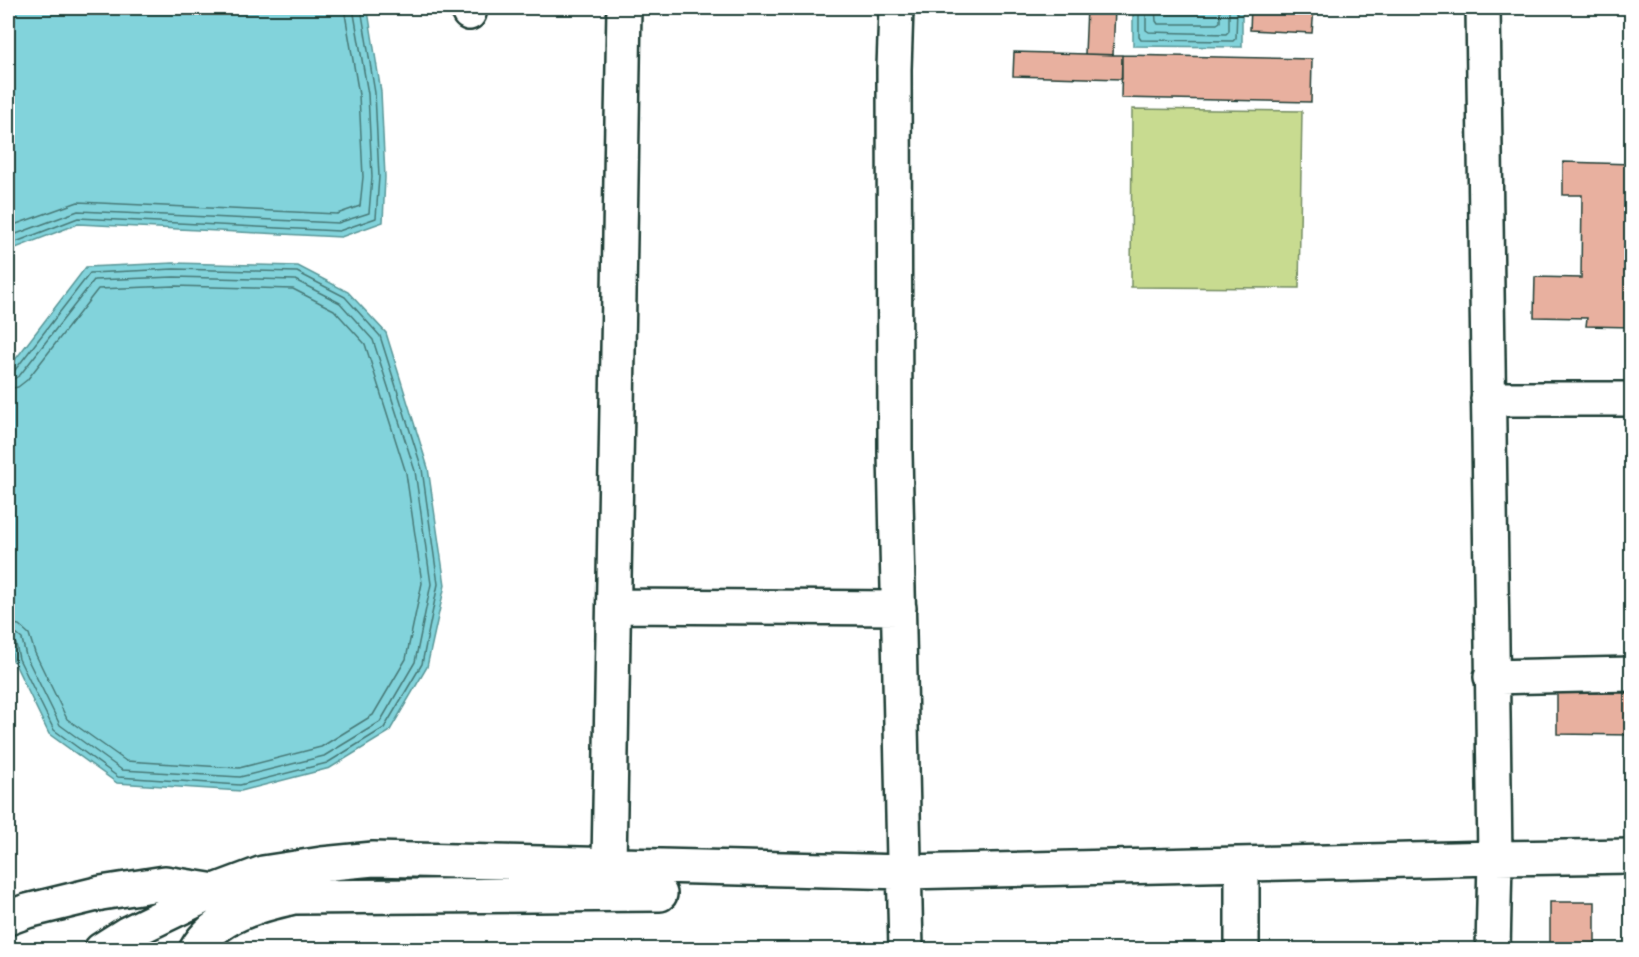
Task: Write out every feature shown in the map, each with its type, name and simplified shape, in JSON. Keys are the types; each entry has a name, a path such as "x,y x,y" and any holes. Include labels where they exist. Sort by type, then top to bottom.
{"street":[{"path":"609,864 624,8"},
{"path":"896,8 895,429 906,950"},
{"path":"1483,8 1495,858 1492,950"},
{"path":"1488,399 1632,399"},
{"path":"615,606 899,608"},
{"path":"1491,677 1632,674"},
{"path":"101,950 128,933 215,891 263,873 373,859 905,872 1632,856"},
{"path":"1242,864 1242,950"},
{"path":"8,918 101,892 165,883 215,891"},
{"path":"196,950 200,942 220,924 261,904 294,897 660,894"}],"green space":[{"path":"1132,109 1302,111 1299,288 1131,287"}],"water":[{"path":"8,8 365,8 368,11 381,92 385,177 383,222 341,237 78,224 8,251"},
{"path":"1133,8 1242,8 1242,47 1133,46"},
{"path":"174,263 298,266 348,292 386,333 428,468 445,585 427,667 389,732 330,768 241,791 117,783 49,734 13,660 8,632 8,369 86,267"}],"building":[{"path":"976,8 1061,8 1061,9 976,10"},
{"path":"1087,8 1115,8 1113,55 1085,54"},
{"path":"1251,8 1314,8 1312,33 1250,30"},
{"path":"1014,52 1122,55 1122,79 1013,76"},
{"path":"1122,55 1312,59 1311,102 1121,98"},
{"path":"1563,162 1632,164 1632,327 1586,326 1587,318 1534,317 1535,277 1581,278 1582,195 1563,195"},
{"path":"1557,693 1632,693 1632,735 1557,734"},
{"path":"1550,902 1595,902 1595,950 1550,950"}]}
